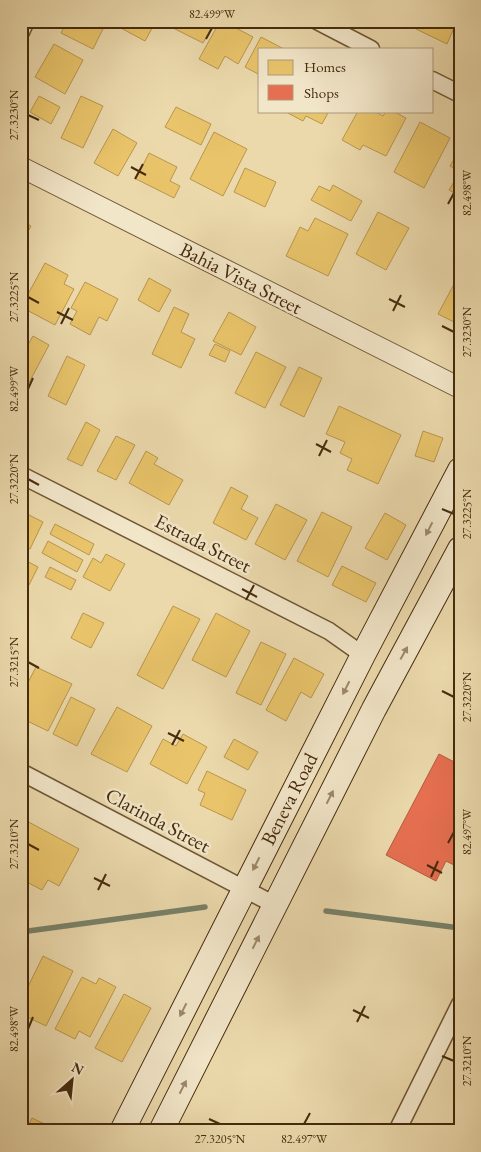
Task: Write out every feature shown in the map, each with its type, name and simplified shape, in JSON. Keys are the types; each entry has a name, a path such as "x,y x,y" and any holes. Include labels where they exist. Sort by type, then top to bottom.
{"main road":[{"name":"Beneva Road","path":"122,1131 363,655 460,470"},
{"name":"Beneva Road","path":"162,1131 395,668 460,549"}],"street":[{"path":"21,32 26,21"},
{"path":"317,21 369,48"},
{"path":"434,81 460,94"},
{"name":"Bahia Vista Street","path":"21,167 460,388"},
{"name":"Estrada Street","path":"21,475 329,631 363,655"},
{"name":"Clarinda Street","path":"21,772 275,904"},
{"path":"397,1131 460,1004"}],"building: Homes":[{"path":"67,21 107,21 93,49 61,33"},
{"path":"122,21 156,21 145,41 119,27"},
{"path":"166,21 215,21 203,43 165,24"},
{"path":"220,21 253,37 238,64 225,56 218,69 199,59"},
{"path":"419,21 457,21 447,44 416,29"},
{"path":"261,37 282,48 258,48 258,74 245,67"},
{"path":"54,44 83,60 65,94 35,77"},
{"path":"39,96 60,107 51,124 30,112"},
{"path":"81,96 103,106 83,148 61,138"},
{"path":"176,107 211,124 201,145 165,127"},
{"path":"286,112 328,112 322,124 306,116 303,121"},
{"path":"357,112 376,112 383,116 385,112 395,112 406,118 386,156 363,145 360,150 342,140"},
{"path":"420,122 450,138 424,188 394,172"},
{"path":"113,129 137,143 118,176 94,163"},
{"path":"214,132 247,149 223,196 190,179"},
{"path":"460,149 460,171 450,166"},
{"path":"149,153 177,167 170,181 180,186 174,198 136,179"},
{"path":"245,168 276,182 265,207 234,192"},
{"path":"460,172 460,196 449,190"},
{"path":"333,185 362,201 351,221 311,200 319,186 330,191"},
{"path":"378,212 409,228 386,270 356,254"},
{"path":"315,218 348,234 328,276 286,256 300,227 308,231"},
{"path":"21,221 31,226 21,244"},
{"path":"45,263 68,275 64,284 74,289 55,325 21,307"},
{"path":"460,273 460,325 438,314"},
{"path":"149,278 171,290 159,312 138,300"},
{"path":"85,282 118,299 107,321 99,317 90,335 70,324 77,311 71,308"},
{"path":"174,307 189,314 181,332 195,339 181,368 152,354"},
{"path":"229,312 256,327 241,355 213,341"},
{"path":"33,336 49,345 24,392 21,390 21,357"},
{"path":"215,344 230,351 225,362 209,355"},
{"path":"256,352 286,367 265,408 235,393"},
{"path":"67,356 85,365 66,405 48,396"},
{"path":"299,367 322,378 304,417 280,405"},
{"path":"339,406 401,435 378,484 347,470 352,459 340,453 345,442 326,434"},
{"path":"86,422 100,430 82,466 67,459"},
{"path":"423,431 443,438 434,462 415,456"},
{"path":"116,436 135,445 116,480 97,471"},
{"path":"146,451 158,458 154,464 183,480 169,505 129,483"},
{"path":"231,487 248,496 241,509 258,518 246,540 213,523"},
{"path":"276,504 307,520 285,560 255,544"},
{"path":"322,512 352,527 328,577 297,561"},
{"path":"385,513 406,525 387,560 365,548"},
{"path":"27,514 43,522 30,549 21,545 21,524"},
{"path":"55,524 94,544 89,555 50,534"},
{"path":"48,541 83,560 77,572 42,553"},
{"path":"106,554 125,564 110,591 83,577 93,558 101,563"},
{"path":"21,558 38,567 29,585 21,580"},
{"path":"342,566 376,583 366,602 332,585"},
{"path":"50,567 76,580 71,590 45,577"},
{"path":"173,606 200,619 163,689 137,675"},
{"path":"83,613 104,623 91,648 71,638"},
{"path":"216,613 250,631 226,677 192,660"},
{"path":"261,642 286,654 261,705 236,693"},
{"path":"294,658 324,674 311,698 301,692 286,721 266,710"},
{"path":"36,667 72,684 48,731 21,718 21,696"},
{"path":"71,697 95,709 77,746 53,734"},
{"path":"117,707 152,726 127,772 91,754"},
{"path":"183,734 207,747 187,784 150,764 163,739 176,746"},
{"path":"234,739 258,752 248,770 224,757"},
{"path":"207,771 246,790 232,820 200,805 205,793 198,790"},
{"path":"23,819 79,849 59,886 48,880 42,890 21,879 21,823"},
{"path":"43,956 73,971 46,1026 21,1014 21,1001"},
{"path":"21,957 28,960 21,974"},
{"path":"82,977 96,984 99,978 116,987 90,1037 79,1031 75,1039 55,1029"},
{"path":"124,994 151,1008 122,1062 95,1048"},
{"path":"32,1118 53,1128 55,1123 71,1131 26,1131"}],"building: Shops":[{"path":"439,754 460,765 460,868 446,861 436,881 386,855"}],"waterway":[{"path":"21,932 205,907"},
{"path":"326,911 460,928"}]}
